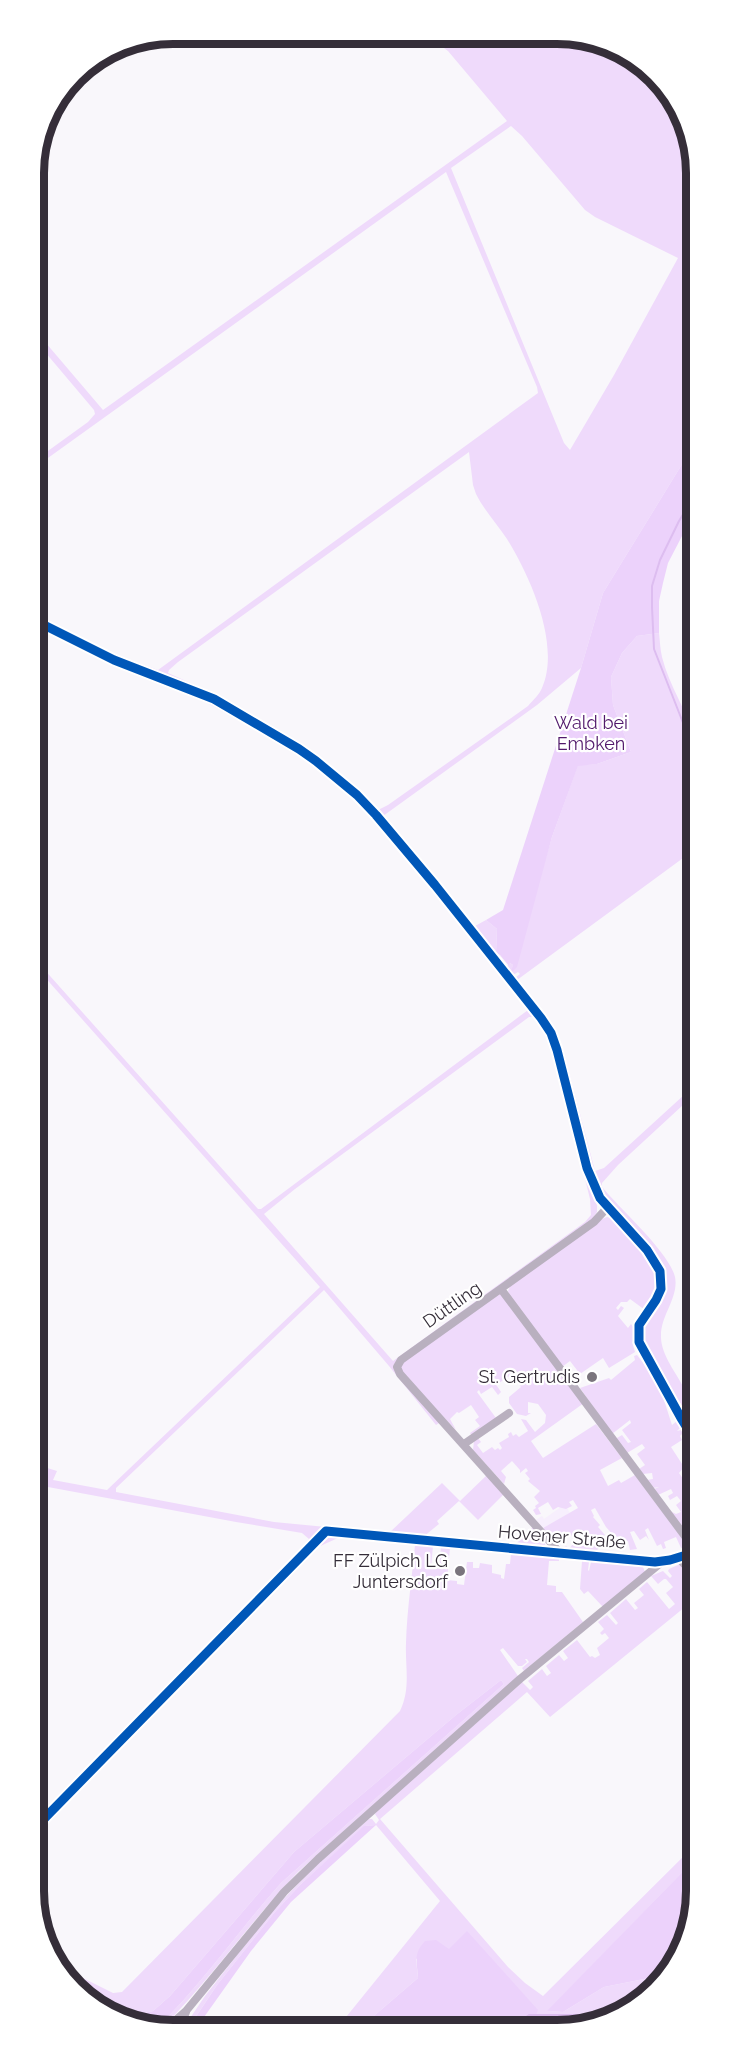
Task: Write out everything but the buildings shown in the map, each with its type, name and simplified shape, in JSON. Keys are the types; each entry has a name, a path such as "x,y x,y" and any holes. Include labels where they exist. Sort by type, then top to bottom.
{"street":[{"path":"44,625 114,660 214,699 299,749 362,800 435,885 551,1033 587,1168 595,1189 607,1208 646,1250 660,1271 661,1289 639,1325 639,1342 686,1426"},
{"name":"Düttling","path":"561,1554 400,1374 398,1365 401,1360 594,1222 607,1208"},
{"path":"501,1288 686,1538"},
{"path":"464,1444 509,1413"},
{"name":"Hovener Straße","path":"423,1541 662,1562 686,1555"},
{"path":"678,1558 686,1566"},
{"path":"176,2020 186,2011 284,1892 520,1679 662,1562"},
{"path":"182,2020 186,2011"}],"shaded area":[{"path":"439,44 558,44 583,46 607,53 636,70 655,87 665,101 680,131 686,172 686,458 603,593 581,668 537,705 383,816 475,926 486,920 497,929 496,953 501,957 496,955 325,765 164,673 118,659 44,622 44,619 110,653 158,670 538,393 446,172 44,461 44,454 88,422 95,414 44,351 44,341 103,410 507,121 448,51","holes":["511,126 585,210 678,258 570,450 564,443 451,168","469,452 476,494 516,554 533,591 545,632 548,652 547,671 541,691 528,706 388,805 378,810 308,748 215,694 168,673 178,662"]},
{"path":"44,627 110,660 209,699 296,749 347,789 376,819 444,903 383,829 346,791 314,764 191,694 110,664 44,631"},
{"path":"659,633 665,668 686,716 686,856 517,980 556,1033 563,1049 595,1171 604,1168 686,1093 686,1102 618,1165 602,1183 602,1187 664,1255 675,1277 676,1284 664,1320 661,1342 666,1357 686,1390 686,1412 679,1401 677,1402 643,1344 641,1329 665,1276 607,1202 598,1186 599,1181 593,1171 565,1070 515,978 520,974 518,972 513,975 505,963 508,966 510,963 513,965 512,972 552,837 578,765 597,764 631,752 613,705 611,677 622,653 637,636"},
{"path":"454,915 536,1016 553,1047 581,1153 596,1199 597,1212 591,1221 398,1360 395,1368 397,1374 444,1426 439,1423 436,1425 324,1290 116,1488 116,1492 274,1522 389,1533 442,1483 460,1501 487,1475 504,1494 478,1520 459,1501 437,1521 439,1524 423,1537 422,1545 433,1546 431,1567 439,1568 441,1547 450,1548 447,1580 457,1581 457,1584 464,1585 467,1562 473,1562 473,1568 479,1568 480,1563 492,1565 492,1573 501,1575 504,1579 506,1564 510,1564 511,1554 559,1559 559,1561 549,1561 547,1585 556,1586 556,1592 562,1592 583,1622 524,1671 522,1668 529,1662 527,1659 522,1666 518,1666 503,1648 500,1650 518,1676 298,1872 170,2020 165,2019 190,1993 281,1883 504,1684 501,1680 456,1715 294,1852 170,1996 153,2011 133,2014 91,1991 73,1973 113,1993 122,1992 400,1711 406,1686 408,1606 415,1545 338,1538 318,1547 254,1609 44,1825 44,1816 306,1545 309,1539 302,1533 48,1487 44,1486 44,1467 57,1471 53,1480 107,1490 320,1287 44,976 44,969 258,1209 528,1010","holes":["529,1017 534,1017 543,1029 554,1054 590,1199 591,1215 585,1222 393,1361 264,1214"]},
{"path":"607,1217 625,1231 649,1258 655,1268 659,1285 645,1310 630,1299 627,1302 621,1302 616,1308 618,1310 621,1306 624,1308 618,1316 628,1328 631,1324 634,1328 635,1340 632,1342 635,1352 609,1368 603,1358 580,1374 570,1361 562,1367 510,1298 508,1291 511,1284 599,1220"},
{"path":"498,1294 502,1294 584,1403 531,1441 543,1458 596,1424 622,1458 600,1470 608,1486 619,1480 621,1483 635,1475 686,1543 686,1547 681,1548 676,1537 664,1542 666,1548 663,1549 661,1544 657,1546 648,1528 645,1530 649,1540 646,1536 640,1540 634,1531 630,1532 637,1549 630,1550 628,1541 623,1542 621,1536 615,1537 595,1508 591,1510 593,1517 605,1535 595,1542 599,1548 594,1553 563,1550 566,1546 569,1549 576,1540 569,1533 556,1543 543,1528 578,1508 573,1500 569,1502 572,1506 566,1509 558,1507 553,1510 548,1502 538,1508 541,1514 536,1515 533,1510 539,1503 534,1497 540,1491 528,1481 530,1479 525,1473 528,1471 526,1468 520,1473 512,1461 501,1471 506,1477 504,1484 473,1450 474,1441 478,1438 481,1442 477,1445 483,1453 492,1447 500,1450 502,1448 499,1443 509,1437 508,1434 511,1432 513,1436 516,1434 519,1437 528,1431 521,1419 526,1420 535,1432 545,1423 546,1415 538,1404 528,1402 528,1413 531,1413 526,1416 517,1414 509,1403 509,1397 521,1387 512,1374 499,1383 495,1378 493,1380 501,1392 498,1395 492,1387 481,1394 479,1390 477,1392 496,1418 472,1436 470,1433 480,1426 475,1420 479,1417 471,1405 457,1412 450,1419 456,1430 404,1376 400,1367 401,1363"},
{"path":"637,1355 647,1368 662,1394 672,1425 677,1421 681,1427 677,1431 684,1432 680,1436 682,1440 671,1447 684,1467 679,1473 686,1483 686,1532 670,1511 676,1514 681,1512 676,1505 681,1501 677,1496 670,1500 668,1496 673,1493 671,1489 658,1495 654,1489 659,1487 653,1488 647,1480 653,1479 652,1473 643,1474 639,1469 645,1465 637,1454 645,1448 642,1444 627,1453 617,1440 622,1435 628,1443 631,1442 622,1430 631,1423 630,1420 612,1434 580,1388 609,1378 611,1380 635,1360 634,1356"},
{"path":"561,1507 567,1508 570,1513 543,1528 536,1520 542,1516 544,1519"},
{"path":"533,1527 545,1541 545,1546 541,1548 514,1546"},
{"path":"582,1561 589,1562 589,1571 591,1562 643,1567 645,1572 603,1607 588,1591 584,1594 580,1589"},
{"path":"686,1561 686,1606 550,1717 527,1692 380,1819 508,1967 543,1996 686,1854 686,1868 548,2011 563,2012 604,1987 649,1978 660,1969 649,1982 622,2002 599,2013 558,2020 529,2020 536,2015 448,1950 416,1959 418,1978 369,2020 344,2020 440,1901 376,1825 365,1826 301,1884 274,1913 217,1985 194,2020 189,2020 270,1913 325,1856 369,1819 376,1824 379,1820 375,1814 377,1811 522,1682 530,1690 533,1687 528,1681 542,1669 547,1676 551,1673 546,1666 559,1655 564,1661 568,1658 563,1651 577,1640 590,1657 595,1658 600,1655 597,1648 609,1638 605,1633 602,1635 600,1633 604,1629 598,1622 607,1615 616,1625 618,1623 610,1613 626,1599 635,1610 638,1608 634,1603 644,1595 639,1589 647,1582 669,1609 675,1604 666,1593 673,1587 666,1579 658,1584 651,1576 663,1571 670,1578 672,1576 669,1569"}],"green space":[{"name":"Wald bei Embken","path":"686,458 686,528 668,563 659,601 659,633 637,636 622,653 611,677 613,705 631,752 597,764 578,766 552,837 517,967 512,972 513,965 510,963 509,966 496,953 497,929 486,920 503,910 603,593"},
{"path":"501,1680 504,1684 281,1883 190,1993 165,2019 138,2015 153,2011 170,1996 294,1852 456,1715"},
{"path":"376,1825 291,1902 251,1951 202,2020 194,2020 217,1985 274,1913 301,1884 364,1826"},
{"path":"686,1868 686,1899 682,1924 677,1940 660,1969 649,1978 604,1987 563,2012 547,2011"},
{"path":"467,1931 538,2010 536,2015 529,2020 369,2020 418,1978 417,1954 425,1941 436,1940 449,1949"},
{"path":"91,1991 133,2014 115,2006"}],"waterway":[{"path":"686,510 660,560 652,586 654,649 686,730"},
{"path":"522,2020 529,2015 591,2015"}],"cycle path":[{"path":"44,625 114,660 214,699 299,749 357,795 435,885 551,1033 587,1168 600,1198 647,1250 660,1271 661,1289 639,1325 639,1342 686,1426"},
{"path":"44,1819 326,1531 655,1562 686,1555"}],"place":[{"name":"St. Gertrudis","path":"592,1377"},
{"name":"FF Zülpich LG Juntersdorf","path":"460,1571"}]}
